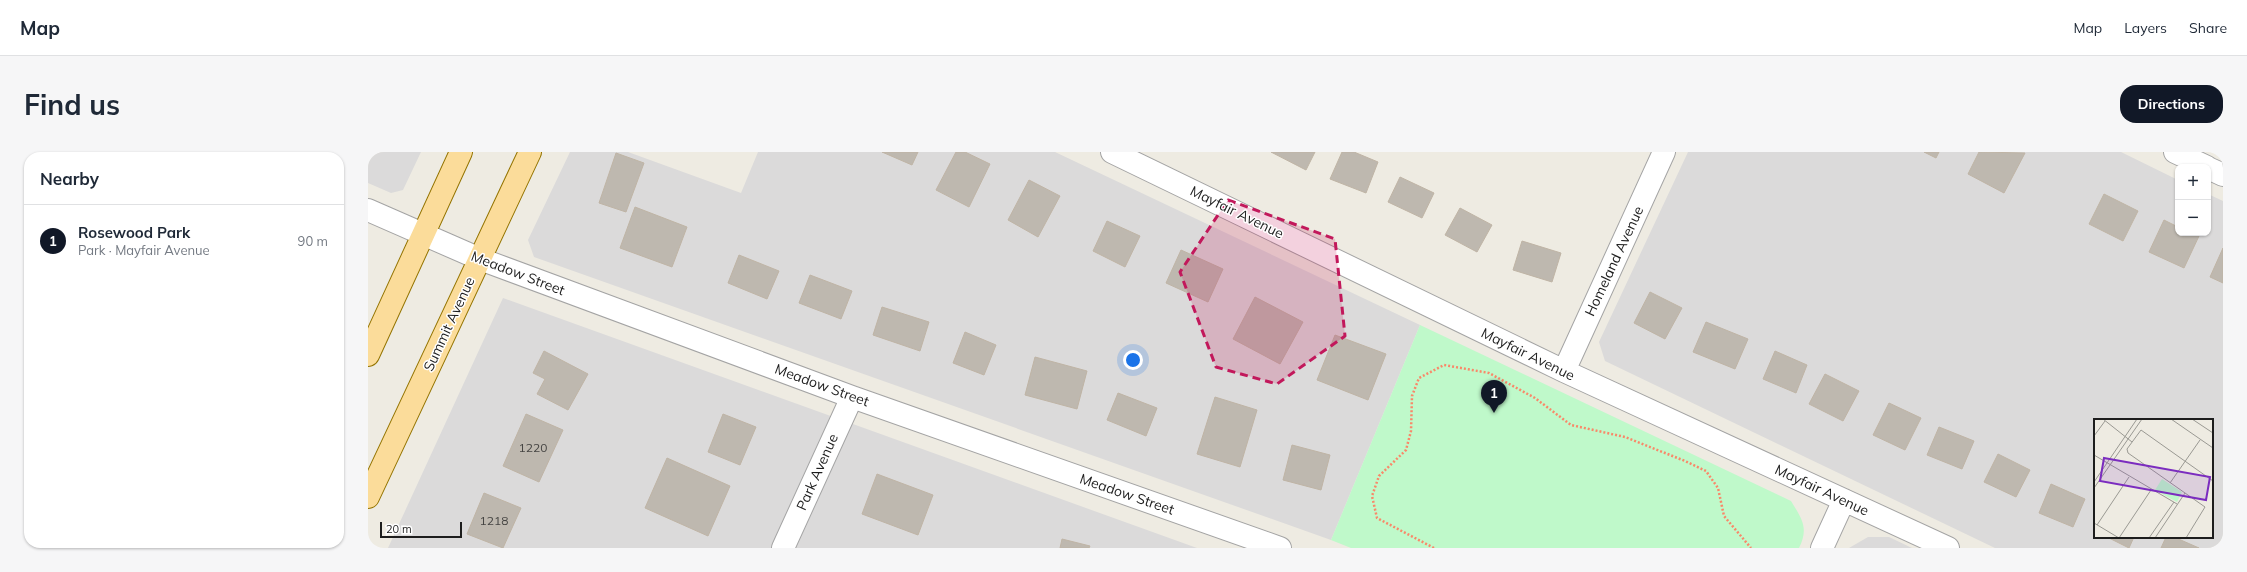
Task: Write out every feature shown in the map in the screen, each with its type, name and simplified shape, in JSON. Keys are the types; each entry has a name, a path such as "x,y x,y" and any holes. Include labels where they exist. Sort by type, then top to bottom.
{"main road":[{"path":"368,355 460,152"},
{"name":"Summit Avenue","path":"368,497 530,152"}],"street":[{"name":"Mayfair Avenue","path":"1112,152 1564,371 1948,548"},
{"name":"Homeland Avenue","path":"1564,371 1664,152"},
{"path":"2175,152 2201,164"},
{"path":"2211,169 2223,175"},
{"name":"Meadow Street","path":"368,210 422,235 480,259 852,397 1269,546"},
{"name":"Park Avenue","path":"783,548 852,397"},
{"path":"1822,548 1844,500"}],"path":[{"path":"1434,548 1377,518 1372,496 1379,476 1406,450 1411,431 1412,396 1419,378 1444,365 1489,374 1534,398 1571,425 1625,438 1685,461 1706,472 1718,488 1724,516 1751,548"}],"highlighted area":[{"path":"1228,200 1335,239 1345,336 1277,384 1216,367 1180,272"}],"shaded area":[{"path":"368,152 421,152 403,190 391,193 368,183"},
{"path":"570,152 628,152 741,193 758,152 1055,152 1420,325 1331,540 534,257 528,240"},
{"path":"1688,152 2121,152 2175,179 2175,236 2211,236 2211,195 2223,201 2223,548 1995,548 1605,361 1599,342"},
{"path":"503,298 1197,548 388,548"},
{"path":"1868,537 1889,537 1912,548 1849,548"}],"green space":[{"path":"1420,325 1791,501 1801,519 1804,529 1804,535 1799,548 1351,548 1331,540"}],"building":[{"path":"882,152 918,152 912,165"},
{"path":"956,152 965,152 990,164 969,207 936,190"},
{"path":"1271,152 1315,152 1306,170"},
{"path":"1342,152 1354,152 1378,162 1366,193 1330,179"},
{"path":"1924,152 1939,152 1936,158"},
{"path":"1979,152 2025,153 2004,193 1968,174"},
{"path":"616,153 644,163 626,212 599,203"},
{"path":"1400,177 1434,193 1422,218 1388,202"},
{"path":"1029,180 1060,196 1038,237 1008,220"},
{"path":"2104,194 2138,211 2123,241 2089,224"},
{"path":"635,207 687,227 672,267 620,248"},
{"path":"1460,208 1492,225 1477,252 1445,235"},
{"path":"2164,220 2175,226 2175,236 2199,236 2184,268 2149,252"},
{"path":"1107,221 1140,236 1125,267 1093,251"},
{"path":"1522,241 1561,253 1552,282 1513,270"},
{"path":"2223,248 2223,283 2210,277"},
{"path":"1181,250 1223,269 1208,302 1166,283"},
{"path":"739,255 779,271 767,299 728,283"},
{"path":"810,275 852,291 841,319 799,303"},
{"path":"1650,292 1682,308 1665,339 1634,323"},
{"path":"1255,297 1303,322 1280,364 1233,339"},
{"path":"882,307 929,322 920,351 873,335"},
{"path":"1706,322 1748,339 1735,369 1693,352"},
{"path":"965,332 996,345 984,375 953,363"},
{"path":"1335,335 1386,354 1368,400 1317,380"},
{"path":"544,351 588,374 568,410 537,394 545,379 533,373"},
{"path":"1775,351 1807,365 1796,393 1763,379"},
{"path":"1035,357 1087,371 1077,409 1025,395"},
{"path":"1825,374 1859,391 1843,421 1809,404"},
{"path":"1118,393 1157,408 1146,436 1107,420"},
{"path":"1215,397 1257,410 1240,467 1197,454"},
{"path":"1889,403 1921,418 1905,450 1873,435"},
{"path":"526,414 563,430 539,482 503,466"},
{"path":"723,414 756,427 740,465 708,452"},
{"path":"1939,427 1974,441 1962,469 1927,455"},
{"path":"1292,445 1330,455 1321,490 1283,480"},
{"path":"1998,454 2030,470 2016,497 1984,482"},
{"path":"667,458 730,486 708,536 645,508"},
{"path":"877,474 933,495 918,535 862,514"},
{"path":"2051,484 2085,499 2073,527 2039,513"},
{"path":"484,493 521,508 503,548 467,534"},
{"path":"2109,538 2134,538 2129,548"},
{"path":"2166,538 2176,538 2199,548 2161,548"},
{"path":"1062,539 1090,546 1089,548 1060,548"}],"place":[{"name":"Rosewood Park","path":"1494,413"}]}
